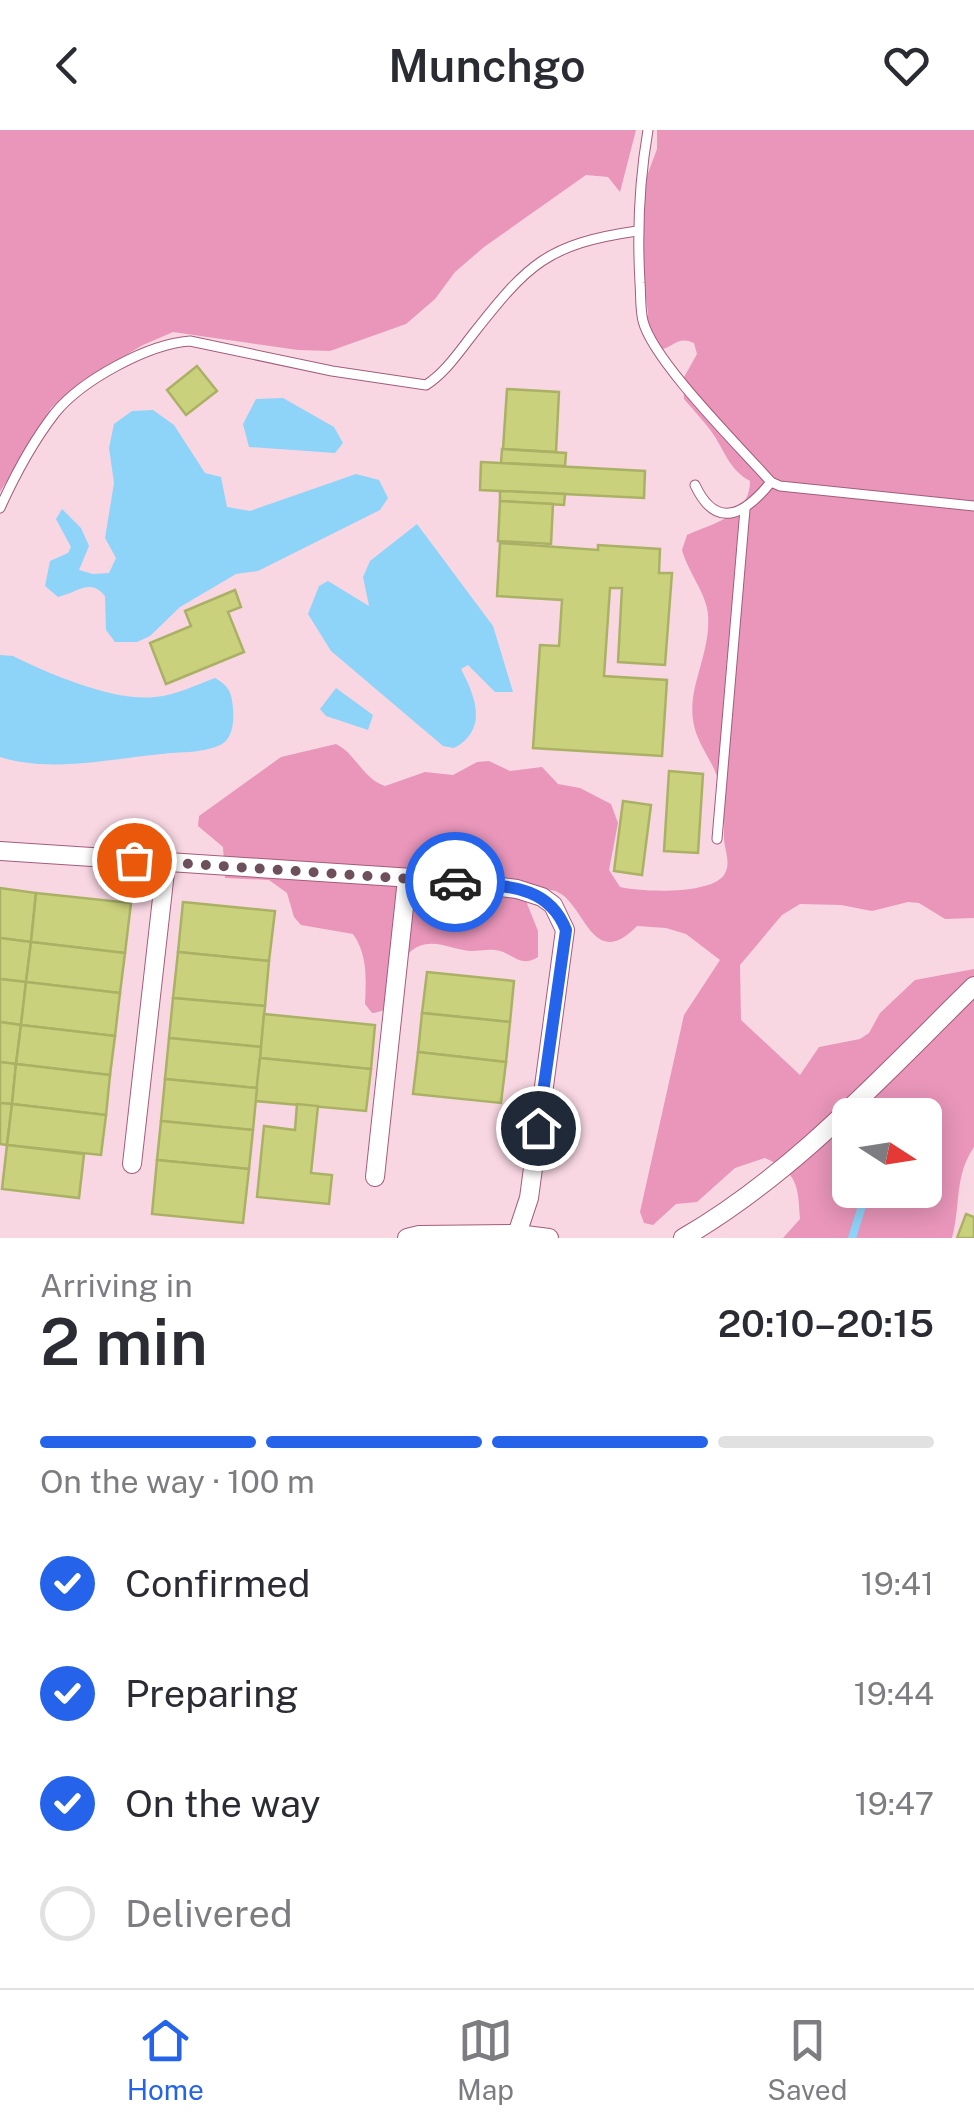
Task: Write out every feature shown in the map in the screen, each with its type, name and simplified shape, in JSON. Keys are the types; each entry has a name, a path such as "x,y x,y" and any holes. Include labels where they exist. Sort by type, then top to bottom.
{"street":[{"path":"0,851 517,889 542,897 553,906 566,930 529,1198 517,1234"},
{"path":"132,1164 166,863"},
{"path":"374,1177 407,880"},
{"path":"683,1238 731,1210 827,1129 974,986"},
{"path":"407,1238 517,1234 549,1238"}],"lane":[{"path":"648,130 640,173 637,231 642,320 668,365 771,482 792,490 974,506"},
{"path":"0,508 56,412 87,386 134,357 171,342 190,341 426,386 446,368 513,284 548,256 593,237 637,231"},
{"path":"694,486 701,500 726,514 745,510 771,482"},
{"path":"717,839 745,510"}],"shaded area":[{"path":"0,130 636,130 620,192 608,177 586,175 484,247 406,324 330,351 173,332 143,345 83,380 51,408 0,492"},
{"path":"657,130 974,130 974,918 945,919 919,903 908,902 872,911 800,904 782,915 740,965 741,1020 800,1075 819,1047 860,1039 869,1033 880,1013 915,980 974,969 974,1147 961,1180 952,1238 783,1238 800,1219 797,1189 784,1169 765,1158 735,1168 697,1202 676,1204 653,1225 644,1223 640,1212 684,1015 720,960 686,934 637,926 621,939 607,942 597,937 560,893 545,890 526,901 538,931 538,957 521,961 495,950 471,951 437,944 417,947 403,963 390,1004 372,1013 365,1004 364,959 353,934 301,925 294,917 287,893 269,880 225,878 223,847 198,826 199,816 281,757 336,744 385,786 425,772 453,775 477,762 489,761 510,771 542,767 558,784 580,788 611,804 618,823 609,870 620,887 690,889 724,875 728,861 724,806 714,769 697,735 692,707 708,614 682,550 687,535 728,517 744,503 750,481 732,465 711,431 684,399 683,379 697,354 694,343 679,341 658,350 645,329 648,313 641,263 641,192 657,149"}],"water":[{"path":"283,398 334,427 343,443 335,453 249,447 243,424 256,399"},
{"path":"153,410 174,425 205,473 221,477 227,507 250,511 356,474 379,480 388,498 380,510 258,571 236,574 180,607 150,636 137,642 115,642 106,630 105,596 100,591 89,587 58,597 45,586 50,561 68,553 71,547 56,519 62,509 81,528 89,546 79,570 109,573 116,558 105,538 114,483 109,448 114,424 132,411"},
{"path":"417,524 493,626 513,692 495,692 468,665 461,669 476,712 472,731 454,748 443,746 331,651 308,614 319,586 328,581 369,606 363,577 370,561"},
{"path":"0,655 13,656 82,685 139,697 171,694 215,678 231,694 231,733 222,744 208,749 101,761 39,764 0,757"},
{"path":"336,688 373,715 368,730 326,716 320,709"}],"building":[{"path":"197,366 217,391 186,415 167,390"},
{"path":"507,389 559,392 556,452 503,449"},
{"path":"502,449 566,453 565,466 501,463"},
{"path":"481,462 645,471 644,498 480,490"},
{"path":"500,491 565,494 564,505 500,501"},
{"path":"500,501 553,504 551,544 498,541"},
{"path":"500,543 598,550 598,545 660,549 659,573 672,573 665,665 618,662 622,588 610,588 604,676 667,680 662,756 533,748 540,645 559,646 562,600 497,596"},
{"path":"235,590 241,607 228,612 244,652 166,684 150,643 191,626 185,611"},
{"path":"669,771 703,774 698,853 664,851"},
{"path":"623,801 651,805 642,875 614,871"},
{"path":"0,888 36,893 31,942 0,938"},
{"path":"36,893 131,903 125,953 31,942"},
{"path":"183,902 275,911 269,961 178,952"},
{"path":"0,938 31,942 26,982 0,979"},
{"path":"31,942 125,953 120,993 26,982"},
{"path":"178,952 269,961 265,1006 173,998"},
{"path":"427,972 514,981 510,1022 422,1013"},
{"path":"0,979 26,982 21,1025 0,1022"},
{"path":"26,982 120,993 115,1036 21,1025"},
{"path":"173,998 265,1006 261,1047 169,1038"},
{"path":"422,1013 510,1022 506,1062 418,1052"},
{"path":"264,1014 375,1025 371,1069 260,1058"},
{"path":"0,1022 21,1025 16,1064 0,1062"},
{"path":"21,1025 115,1036 110,1075 16,1064"},
{"path":"169,1038 261,1047 257,1088 165,1079"},
{"path":"418,1052 506,1062 501,1103 413,1094"},
{"path":"260,1058 371,1069 366,1111 255,1101"},
{"path":"0,1062 16,1064 12,1104 0,1103"},
{"path":"16,1064 110,1075 106,1115 12,1104"},
{"path":"165,1079 257,1088 253,1130 161,1121"},
{"path":"0,1103 12,1104 7,1145 0,1144"},
{"path":"12,1104 106,1115 101,1155 7,1145"},
{"path":"297,1104 318,1106 311,1173 332,1175 329,1204 257,1197 264,1126 295,1130"},
{"path":"161,1121 253,1130 249,1169 157,1160"},
{"path":"7,1145 84,1154 79,1198 2,1189"},
{"path":"157,1160 249,1169 243,1223 152,1214"},
{"path":"966,1214 974,1217 974,1238 957,1238"}],"waterway":[{"path":"852,1238 861,1208"}],"way so far":[{"path":"134,860 455,882"}],"route":[{"path":"455,882 517,889 542,897 560,915 566,930 538,1128"}]}
